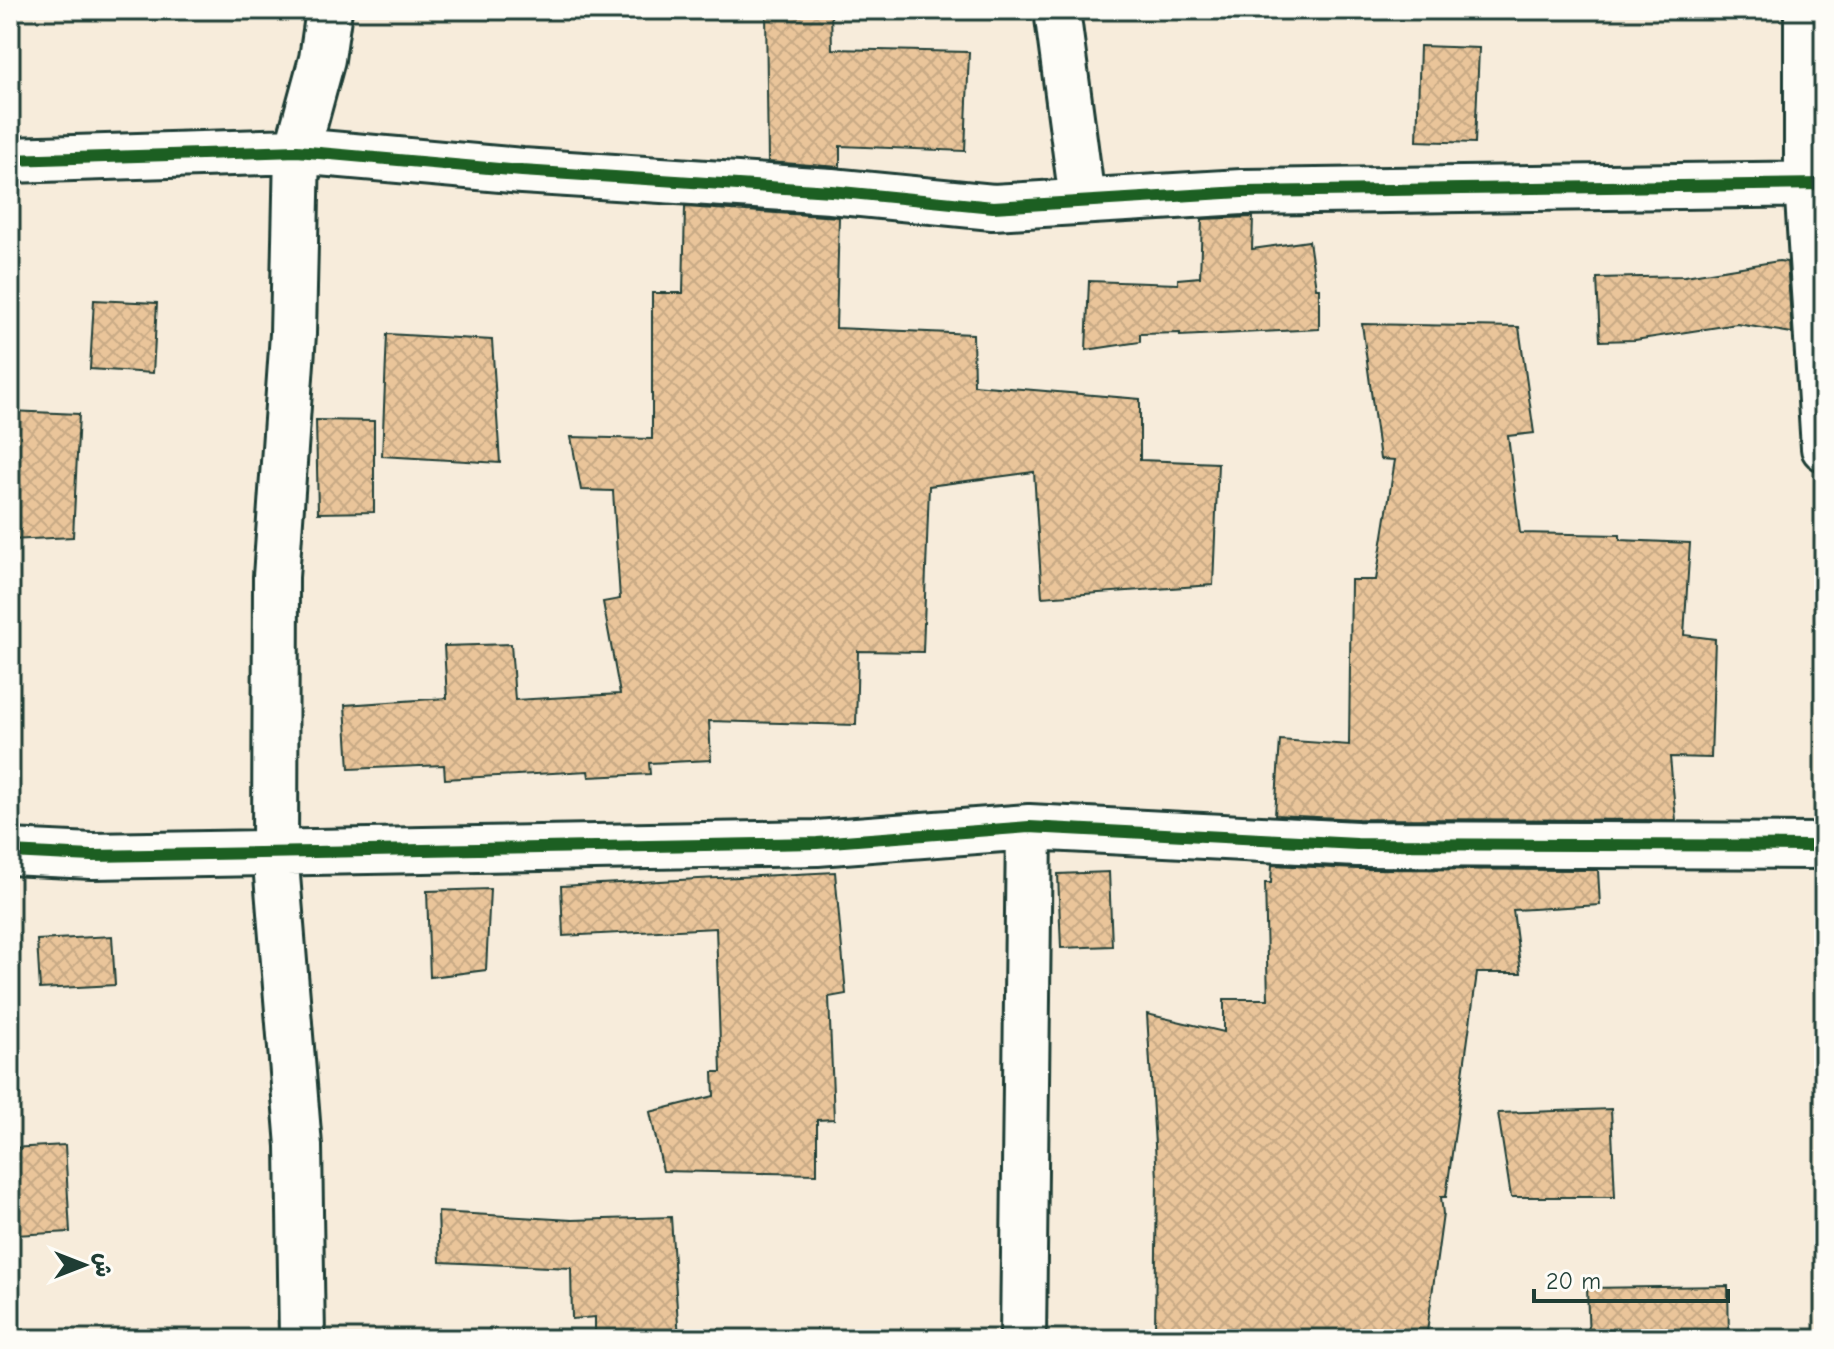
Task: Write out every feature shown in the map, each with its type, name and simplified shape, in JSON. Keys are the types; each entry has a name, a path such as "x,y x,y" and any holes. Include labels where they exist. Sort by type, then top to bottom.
{"street":[{"path":"302,1339 299,1146 275,851 276,577 293,334 297,151 322,59 329,10"},
{"path":"1057,10 1082,200"},
{"path":"1807,10 1824,448"},
{"path":"10,160 297,151 522,171 831,191 993,207 1242,192 1815,183"},
{"path":"1023,1339 1029,827"},
{"path":"10,852 92,856 817,843 1029,827 1357,844 1824,846"}],"building":[{"path":"831,10 832,49 969,52 965,151 840,146 840,167 768,162 766,11"},
{"path":"1420,46 1479,48 1475,143 1417,141"},
{"path":"685,207 839,217 836,328 973,334 974,385 1140,399 1140,460 1218,463 1213,585 1042,597 1034,472 929,486 923,652 858,651 856,725 709,721 711,760 649,763 650,774 589,777 588,771 445,779 444,765 349,769 345,705 447,698 444,646 511,644 515,700 620,694 603,602 620,599 613,491 581,490 571,437 652,439 652,293 683,293"},
{"path":"1253,217 1252,249 1309,241 1316,288 1319,288 1319,329 1180,336 1180,333 1140,334 1140,342 1086,350 1089,281 1178,284 1178,279 1200,277 1202,219"},
{"path":"1787,262 1792,333 1737,324 1635,340 1600,341 1597,278 1685,276"},
{"path":"94,300 157,303 153,373 90,369"},
{"path":"1362,324 1519,327 1534,433 1508,436 1520,533 1620,535 1620,540 1690,543 1684,635 1715,639 1711,758 1670,757 1676,820 1358,819 1275,815 1280,740 1349,745 1351,580 1376,580 1395,460 1380,459"},
{"path":"387,334 492,340 500,463 382,456"},
{"path":"10,411 79,414 73,537 10,540"},
{"path":"316,420 374,421 374,512 318,513"},
{"path":"1272,865 1357,869 1598,870 1600,905 1513,910 1521,973 1477,973 1446,1197 1441,1197 1443,1214 1426,1339 1204,1339 1206,1327 1155,1327 1157,1178 1147,1014 1224,1032 1224,999 1268,999 1265,883 1271,883"},
{"path":"835,872 846,994 829,997 834,1119 817,1120 817,1174 663,1171 650,1112 714,1096 713,1072 721,1072 716,928 563,936 561,886"},
{"path":"1109,872 1112,946 1061,948 1058,874"},
{"path":"490,889 486,970 430,977 427,891"},
{"path":"112,936 115,985 40,989 37,940"},
{"path":"1611,1109 1615,1197 1511,1197 1498,1113"},
{"path":"65,1145 70,1232 15,1235 11,1148"},
{"path":"438,1212 572,1220 671,1217 679,1339 595,1339 595,1317 572,1319 571,1268 440,1262"},
{"path":"1728,1286 1729,1337 1589,1339 1587,1288"}],"cycle path":[{"path":"10,160 297,151 522,171 831,191 993,207 1242,192 1824,184"},
{"path":"10,852 92,856 817,843 1029,827 1357,844 1824,846"}]}
